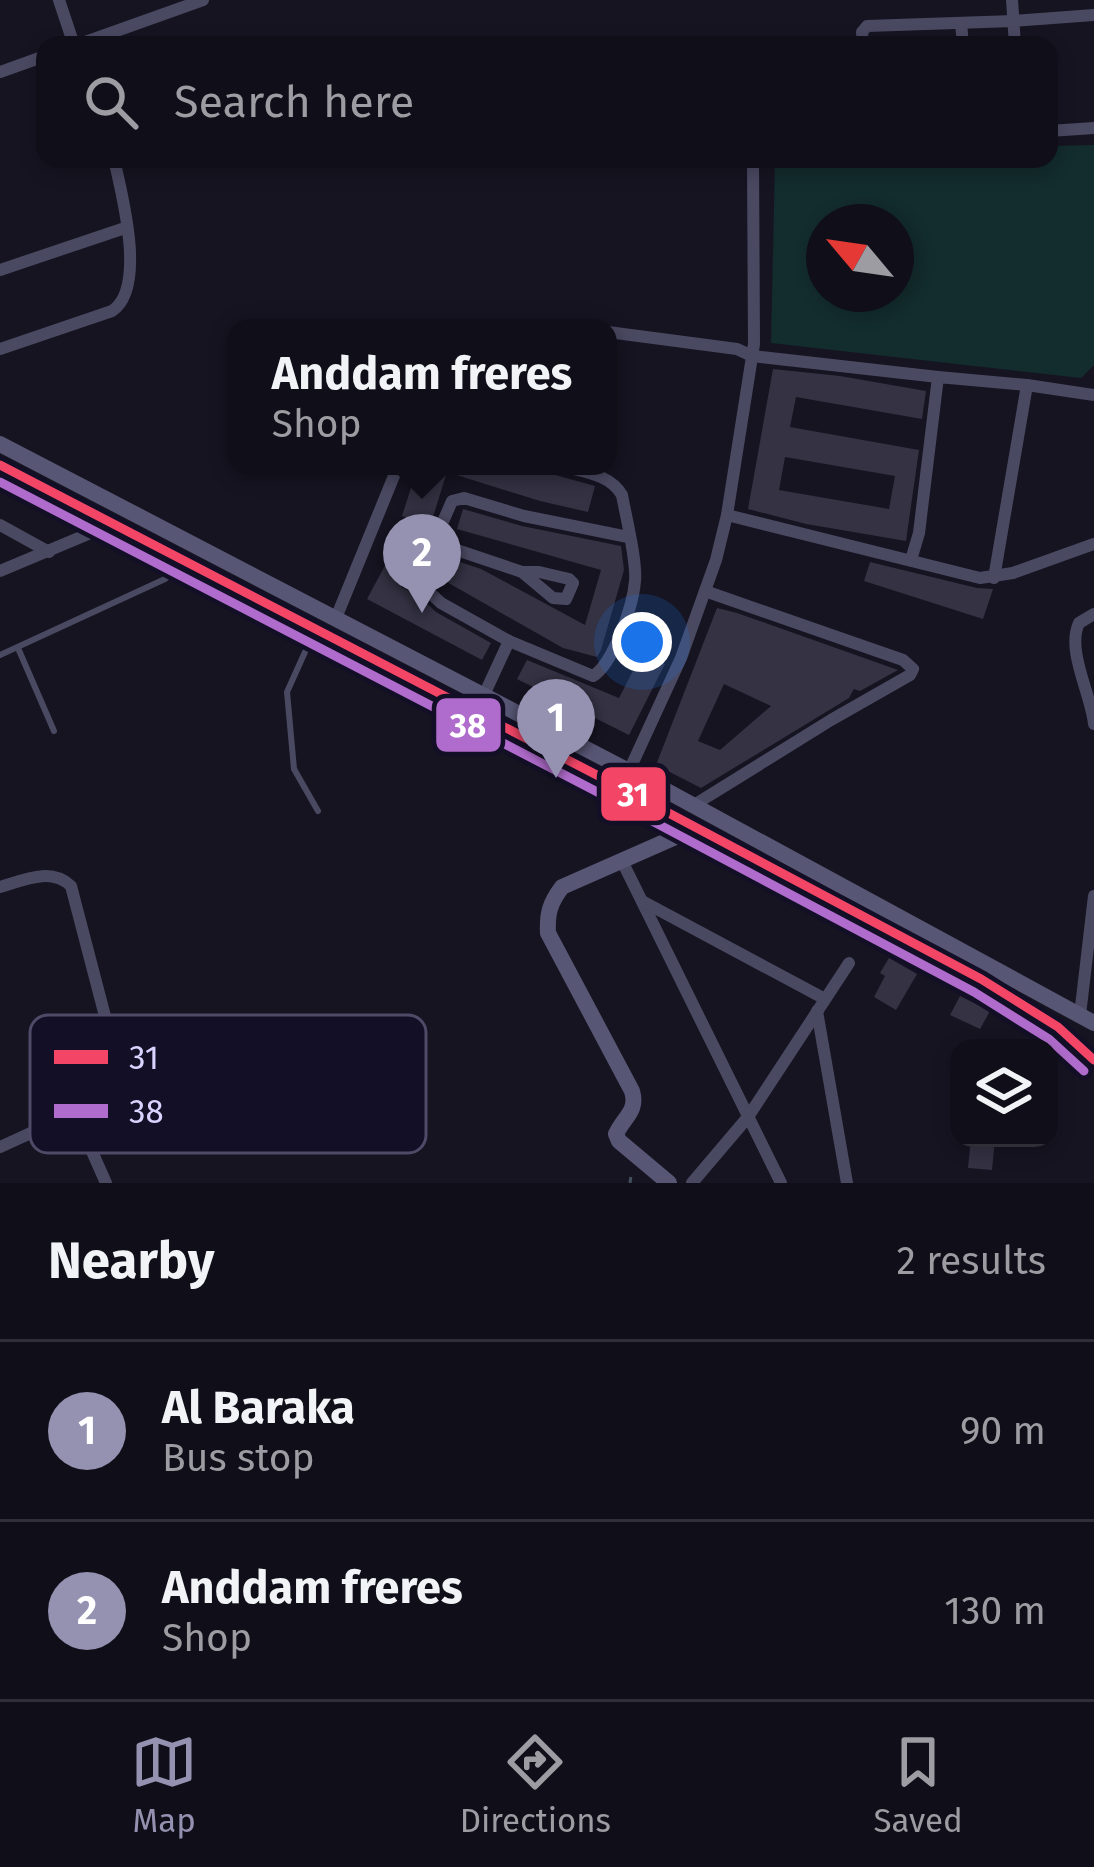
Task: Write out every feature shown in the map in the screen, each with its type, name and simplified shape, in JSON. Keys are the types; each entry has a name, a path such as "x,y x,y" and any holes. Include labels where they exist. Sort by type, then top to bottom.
{"main road":[{"path":"0,444 694,805 1087,1019"},
{"path":"0,465 981,980 1046,1019 1094,1060"},
{"path":"669,1183 619,1141 616,1134 633,1110 632,1091 548,933 547,915 562,887 696,828"},
{"path":"1067,1035 1069,1019 1087,1019"}],"street":[{"path":"59,0 72,36"},
{"path":"101,36 203,0"},
{"path":"1012,0 1015,36"},
{"path":"862,36 867,26 1094,14"},
{"path":"961,23 962,36"},
{"path":"0,72 36,59"},
{"path":"1058,130 1094,128"},
{"path":"0,349 119,307 131,275 115,168"},
{"path":"629,771 664,700 705,591 727,515 752,356 753,168"},
{"path":"0,270 125,228"},
{"path":"617,333 737,349 752,356 1094,395"},
{"path":"911,560 919,533 938,377"},
{"path":"994,578 1027,385"},
{"path":"336,618 394,475"},
{"path":"593,475 607,479 622,495 635,582 615,646 598,675 586,675 509,641 428,591 422,578 433,542 448,506 458,498 628,537"},
{"path":"727,515 980,578 994,578 1094,544"},
{"path":"0,572 112,524"},
{"path":"1,526 49,552"},
{"path":"433,542 522,572"},
{"path":"694,805 913,669 903,660 705,591"},
{"path":"1094,614 1079,623 1074,641 1094,724"},
{"path":"484,695 509,641"},
{"path":"622,861 781,1183"},
{"path":"0,886 52,875 71,886 105,1015"},
{"path":"1087,1019 1094,896"},
{"path":"642,902 821,1005"},
{"path":"692,1183 748,1117 849,963"},
{"path":"821,1005 847,1183"},
{"path":"0,1147 30,1133"},
{"path":"93,1153 106,1183"}],"lane":[{"path":"0,655 165,579 184,563"},
{"path":"316,629 287,692 294,769 318,811"},
{"path":"18,648 54,731"}],"green space":[{"path":"1094,145 1094,365 1081,378 771,343 775,168 1058,168 1058,146"}],"building":[{"path":"773,369 926,391 922,419 796,397 790,427 919,450 906,541 748,509","holes":["785,457 895,476 889,509 779,490"]},
{"path":"415,475 446,475 432,520 401,587 491,643 482,660 367,599 410,519 402,516"},
{"path":"457,475 555,475 595,486 588,512"},
{"path":"463,509 621,546 624,570 597,657 563,648 438,577 448,558 481,569 585,625 601,570 457,529"},
{"path":"870,562 993,589 983,619 864,581"},
{"path":"717,608 898,670 860,691 854,689 849,698 701,788 656,765","holes":["724,684 771,706 720,750 698,741"]},
{"path":"642,653 665,664 629,735 517,679 527,660 619,698"},
{"path":"889,958 917,974 896,1010 874,997"},
{"path":"960,996 990,1011 980,1029 950,1015"},
{"path":"970,1147 994,1147 992,1170 968,1168"}],"transit line":[{"name":"31","path":"0,465 981,979 1058,1027 1094,1060"},
{"name":"38","path":"0,482 974,992 1049,1039 1084,1071"}],"place":[{"name":"Anddam freres","path":"422,613"},
{"name":"Al Baraka","path":"556,778"}]}
